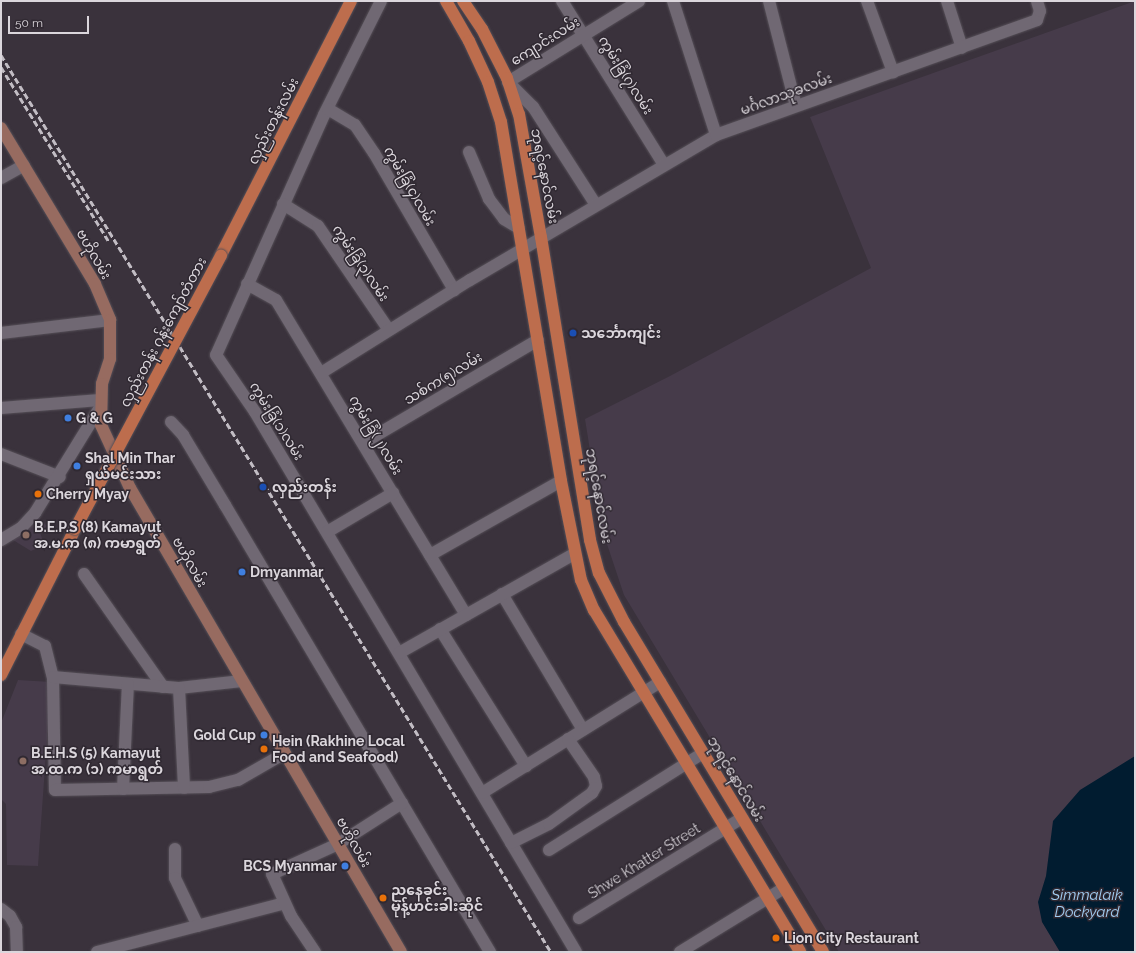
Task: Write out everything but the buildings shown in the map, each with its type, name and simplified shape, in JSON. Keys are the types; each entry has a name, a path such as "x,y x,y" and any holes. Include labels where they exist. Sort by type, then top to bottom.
{"main road":[{"name":"လှည်းတန်းလမ်း","path":"221,255 351,1"},
{"path":"446,1 470,41 493,97 501,122 574,554 581,580 594,610 800,952"},
{"name":"ဘုရင့်နောင်လမ်း","path":"463,1 482,29 508,82 519,114 542,237 590,540 599,573 624,622 823,952"},
{"name":"ဗဟိုလမ်း","path":"1,128 95,284 110,320 110,359 102,384 100,404 101,425 130,488 401,952"},
{"name":"လှည်းတန်း ဂုန်းကျော်တံတား","path":"2,671 75,529 221,255"},
{"path":"537,334 556,326"},
{"path":"549,407 568,404"},
{"path":"562,485 581,485"}],"street":[{"path":"247,284 328,109 381,1"},
{"name":"ကွမ်းခြံ(၇)လမ်း","path":"562,1 664,165"},
{"name":"ကျောင်းလမ်း","path":"508,82 639,1"},
{"path":"673,1 716,135"},
{"path":"769,1 796,106"},
{"path":"867,1 893,72"},
{"path":"947,1 962,48"},
{"name":"မင်္ဂလာသုခလမ်း","path":"321,373 454,290 716,135 1037,20 1040,11 1037,1"},
{"path":"508,82 533,107 596,205"},
{"name":"ကွမ်းခြံ(၄)လမ်း","path":"328,109 355,126 374,153 454,290"},
{"path":"469,152 489,199 504,219 519,228"},
{"path":"1,178 24,165"},
{"name":"ကွမ်းခြံ(၃)လမ်း","path":"284,204 318,226 389,330"},
{"name":"ကွမ်းခြံ(၂)လမ်း","path":"247,284 276,300 466,615"},
{"name":"ကွမ်းခြံ(၁)လမ်း","path":"247,284 216,355 255,412 576,952"},
{"path":"1,333 110,320"},
{"name":"သစ်က(၅)လမ်း","path":"363,443 537,334"},
{"path":"1,408 100,404"},
{"path":"1,540 20,528 35,514 60,477 100,404"},
{"path":"171,422 186,441 490,952"},
{"path":"1,454 60,477"},
{"path":"430,555 562,485"},
{"path":"327,532 393,493"},
{"path":"399,653 574,554"},
{"path":"84,574 163,687"},
{"path":"502,594 583,730"},
{"path":"440,629 526,766"},
{"path":"22,634 44,646 53,677 54,789 209,788 238,780 285,754"},
{"path":"53,677 179,688 242,680"},
{"path":"482,793 660,682"},
{"path":"123,789 128,684"},
{"path":"179,688 184,788"},
{"path":"512,843 549,824 592,793 596,786 594,778 568,739"},
{"path":"550,850 703,753"},
{"path":"315,952 285,903 272,874 338,844 402,803"},
{"name":"Shwe Khatter Street","path":"579,918 742,818"},
{"path":"175,850 175,878 198,926"},
{"path":"680,952 693,949 784,888"},
{"path":"97,952 285,903"},
{"path":"1,909 10,916 16,928 17,952"}],"shaded area":[{"path":"1135,1 1135,952 839,952 624,595 603,532 585,419 670,376 871,268 810,117"},
{"name":"B.E.P.S (8) Kamayut အ.မ.က (၈) ကမာရွတ်","path":"36,515 47,526 40,532 44,545 31,551 8,537"},
{"name":"B.E.H.S (5) Kamayut အ.ထ.က (၁) ကမာရွတ်","path":"18,680 51,682 38,866 7,865 6,804 1,799 1,723"}],"water":[{"name":"Simmalaik Dockyard","path":"1135,756 1135,952 1060,952 1042,922 1038,902 1046,876 1053,821 1080,790"}],"railway":[{"path":"1,55 551,952"},
{"path":"1,67 109,242"}],"place":[{"name":"သင်္ဘောကျင်း","path":"573,333"},
{"name":"G & G","path":"68,418"},
{"name":"Shal Min Thar ရှယ်မင်းသား","path":"77,466"},
{"name":"လှည်းတန်း","path":"263,487"},
{"name":"Cherry Myay","path":"38,494"},
{"name":"B.E.P.S (8) Kamayut အ.မ.က (၈) ကမာရွတ်","path":"26,535"},
{"name":"Dmyanmar","path":"242,572"},
{"name":"Gold Cup","path":"264,735"},
{"name":"Hein (Rakhine Local Food and Seafood)","path":"264,749"},
{"name":"B.E.H.S (5) Kamayut အ.ထ.က (၁) ကမာရွတ်","path":"23,761"},
{"name":"BCS Myanmar","path":"345,866"},
{"name":"ညနေခင်း မုန့်ဟင်းခါးဆိုင်","path":"383,898"},
{"name":"Lion City Restaurant","path":"776,938"}]}
